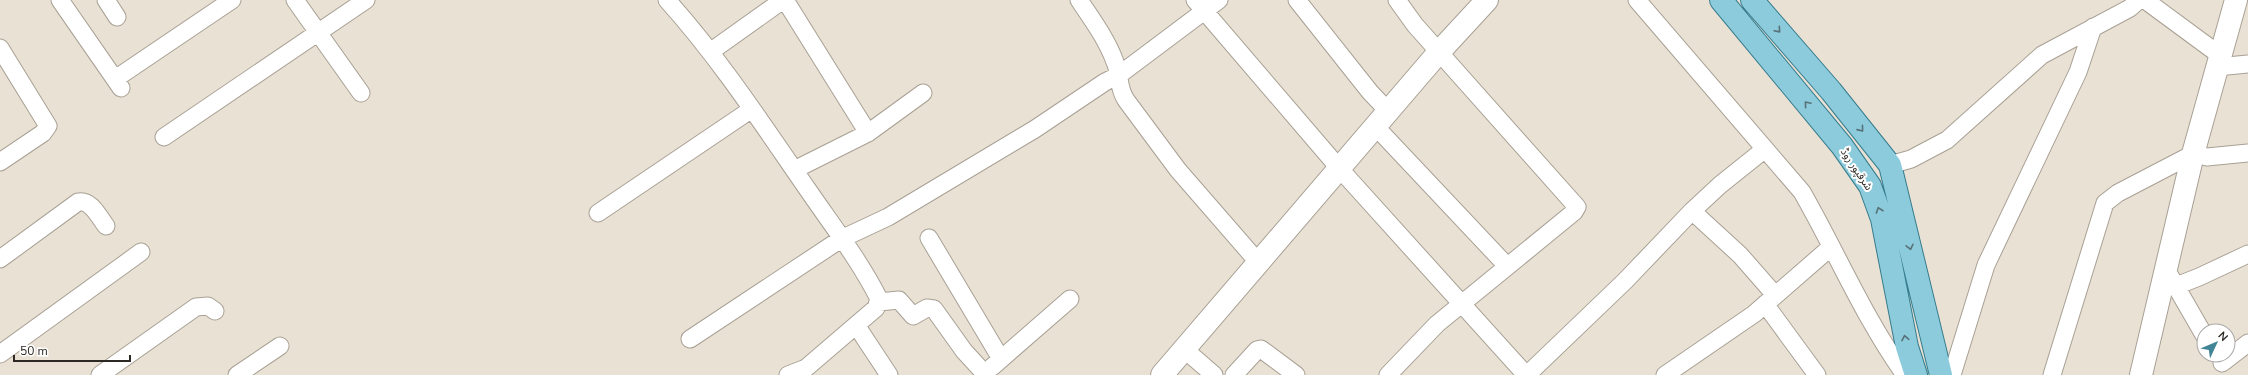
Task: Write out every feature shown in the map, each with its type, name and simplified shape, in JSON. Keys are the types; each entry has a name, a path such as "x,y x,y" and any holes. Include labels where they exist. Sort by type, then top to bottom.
{"main road":[{"name":"شرقپور روڈ","path":"1721,0 1842,146 1870,186 1882,219 1907,347 1916,375"},
{"path":"1752,0 1831,91 1890,165 1941,375"}],"street":[{"path":"60,0 118,84 232,0"},
{"path":"106,0 117,17"},
{"path":"295,0 361,93"},
{"path":"164,137 366,0"},
{"path":"667,0 694,30 752,108 877,295 879,302 876,308 806,368 788,375"},
{"path":"710,52 784,0 868,133"},
{"path":"1079,0 1113,56 1119,75 1118,83 1121,92 1158,144 1201,198 1258,262"},
{"path":"690,339 841,239 888,218 1035,130 1105,82 1119,75 1200,6 1219,0"},
{"path":"1297,0 1370,92 1382,119 1507,266"},
{"path":"1388,375 1437,324 1574,212 1577,207 1404,12 1397,0"},
{"path":"1162,375 1439,52 1487,0"},
{"path":"1637,0 1802,192 1888,352 1904,375"},
{"path":"1890,165 1911,159 1946,140 2042,55 2130,8 2139,0"},
{"path":"2145,0 2219,62 2248,64"},
{"path":"2142,375 2171,277 2193,154 2236,0"},
{"path":"1200,6 1339,168 1527,375 1625,280 1692,211 1720,185 1765,149"},
{"path":"1952,375 1986,265 2078,72 2093,27"},
{"path":"0,162 43,133 48,126 3,59"},
{"path":"794,170 868,133 923,93"},
{"path":"598,213 752,108"},
{"path":"2052,375 2105,203 2118,192 2193,154 2207,157 2248,154"},
{"path":"0,259 78,202 83,201 89,204 106,226"},
{"path":"1692,211 1740,255 1770,300 1814,374"},
{"path":"929,238 1001,359"},
{"path":"1665,375 1770,300 1831,247"},
{"path":"0,354 141,252"},
{"path":"2171,277 2200,277 2248,254"},
{"path":"2171,277 2197,323"},
{"path":"879,302 898,300 913,316 927,308 934,309 964,351 986,374 1070,299"},
{"path":"100,375 196,307 208,306 215,311"},
{"path":"856,325 889,375"},
{"path":"2223,364 2248,343"},
{"path":"237,375 280,346"},
{"path":"1184,349 1214,375"},
{"path":"1234,375 1257,350 1261,349 1296,375"}]}
